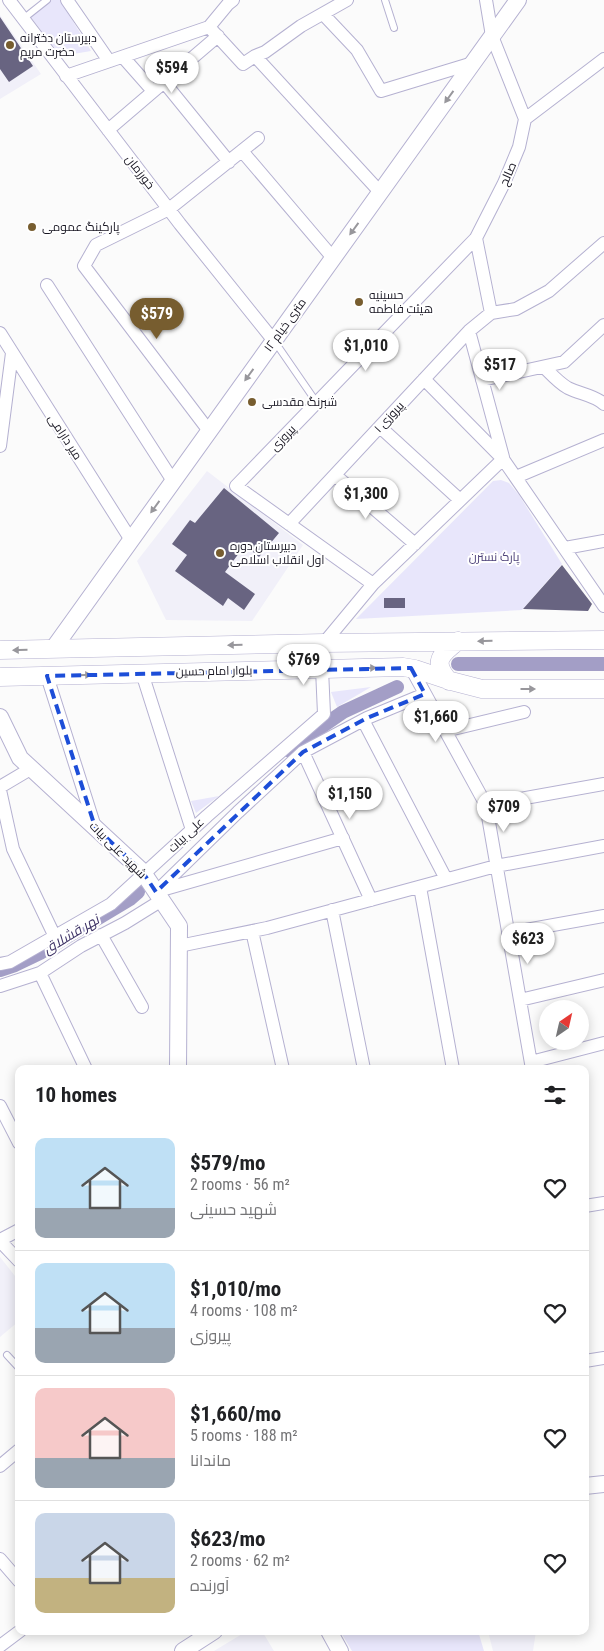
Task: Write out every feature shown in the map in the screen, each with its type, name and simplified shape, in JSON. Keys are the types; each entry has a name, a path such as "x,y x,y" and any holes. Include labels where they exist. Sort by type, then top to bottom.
{"main road":[{"name":"بلوار امام حسین","path":"0,650 324,643 604,640"},
{"path":"449,681 440,669 440,658 458,641"},
{"path":"406,642 414,646 420,654 419,659 411,668"},
{"name":"بلوار امام حسین","path":"0,677 403,667 482,689 604,689"}],"street":[{"name":"خورزمان","path":"9,0 169,209 274,340"},
{"path":"67,0 109,61"},
{"path":"108,130 164,82 214,32 228,4 233,0"},
{"path":"214,32 243,64 265,52 301,26 347,0"},
{"path":"486,0 492,36 525,119 604,59"},
{"name":"۱۲ متری خیام","path":"53,649 518,0"},
{"path":"323,14 357,50 381,92 473,62"},
{"path":"66,76 109,61 214,32"},
{"path":"255,56 380,192"},
{"path":"123,57 154,91"},
{"path":"164,82 229,162"},
{"name":"صالح","path":"476,238 516,156 525,119"},
{"path":"210,431 84,266 96,246 169,209 258,138"},
{"path":"242,151 333,258"},
{"path":"476,238 491,313 516,309 549,291 604,243"},
{"name":"پیروزی","path":"289,524 236,486 476,238"},
{"path":"47,284 174,481"},
{"name":"پیروزی ۱","path":"289,524 469,331 491,313"},
{"path":"482,380 564,362 604,324"},
{"path":"469,331 503,459"},
{"name":"میر دارامی","path":"0,333 131,540"},
{"path":"0,446 12,353"},
{"path":"544,367 567,388 597,398 604,404"},
{"path":"424,379 503,459 604,606"},
{"path":"380,427 460,500"},
{"path":"516,477 604,440"},
{"path":"324,643 374,584 503,459"},
{"path":"335,475 415,544"},
{"path":"289,524 374,584"},
{"path":"565,548 604,541"},
{"path":"411,668 486,805 531,1065 604,1044"},
{"name":"علی بیات","path":"0,964 10,962 111,904 324,714 322,669"},
{"path":"142,673 192,830"},
{"path":"47,676 95,827"},
{"name":"علی بیات","path":"159,896 238,812 303,752 363,720 425,694"},
{"path":"445,731 524,712"},
{"name":"شهید علی بیات","path":"0,717 20,758 145,874 179,926 178,1065"},
{"path":"363,720 446,880"},
{"path":"303,752 371,900"},
{"path":"32,768 0,788 12,849 54,937"},
{"path":"486,805 604,784"},
{"path":"0,986 40,973 81,946 125,923 159,896 343,838"},
{"path":"179,946 252,931 496,866 604,846"},
{"path":"420,887 453,1065"},
{"path":"332,910 363,1065"},
{"path":"508,933 604,916"},
{"path":"252,931 282,1065"},
{"path":"101,935 142,1007"},
{"path":"40,973 84,1065"},
{"path":"520,1000 604,980"},
{"path":"0,1106 15,1135"},
{"path":"589,1205 604,1202"},
{"path":"15,1232 0,1240 15,1257"},
{"path":"589,1360 604,1358"},
{"path":"589,1486 604,1484"},
{"path":"0,1559 15,1576"},
{"path":"0,1646 15,1635"},
{"path":"183,1651 208,1635"},
{"path":"332,1635 340,1651"}],"lane":[{"path":"23,19 47,0"},
{"path":"384,0 394,28"},
{"path":"274,340 317,403"},
{"path":"7,1355 15,1364"}],"highlighted area":[{"path":"411,668 425,694 367,718 303,752 156,892 142,871 95,827 47,676"}],"shaded area":[{"name":"دبیرستان دخترانه حضرت مریم","path":"0,15 41,74 0,99"},
{"name":"دبیرستان دوره اول انقلاب اسلامی","path":"207,471 303,545 252,621 166,620 137,561"},
{"path":"0,1257 15,1276 15,1324 0,1337"},
{"path":"240,1635 264,1635 274,1651 214,1651"},
{"path":"489,1635 535,1635 533,1651 493,1651"}],"green space":[{"path":"52,0 60,0 91,51 61,56 30,16"},
{"name":"پارک نسترن","path":"501,480 509,483 519,495 562,564 522,610 356,619 493,481"},
{"path":"371,687 337,707 331,692"},
{"path":"219,796 196,813 191,801"},
{"path":"342,1635 479,1635 484,1651 352,1651"}],"building":[{"name":"دبیرستان دخترانه حضرت مریم","path":"0,17 33,66 9,82 0,69"},
{"path":"224,488 279,533 259,557 245,545 225,572 255,594 244,610 228,598 223,606 175,571 187,555 172,544 190,520 195,523"},
{"path":"562,565 592,604 588,611 523,609"},
{"path":"384,598 405,598 405,608 384,608"}],"waterway":[{"path":"458,664 604,664"},
{"path":"288,750 343,712 397,687"},
{"name":"نهر قشلاق","path":"0,970 40,953 130,899 138,892"}],"place":[{"name":"دبیرستان دخترانه حضرت مریم","path":"10,45"},
{"name":"پارکینگ عمومی","path":"32,227"},
{"name":"حسینیه هیئت فاطمه","path":"359,302"},
{"name":"شبرنگ مقدسی","path":"252,402"},
{"name":"دبیرستان دوره اول انقلاب اسلامی","path":"220,553"}]}
